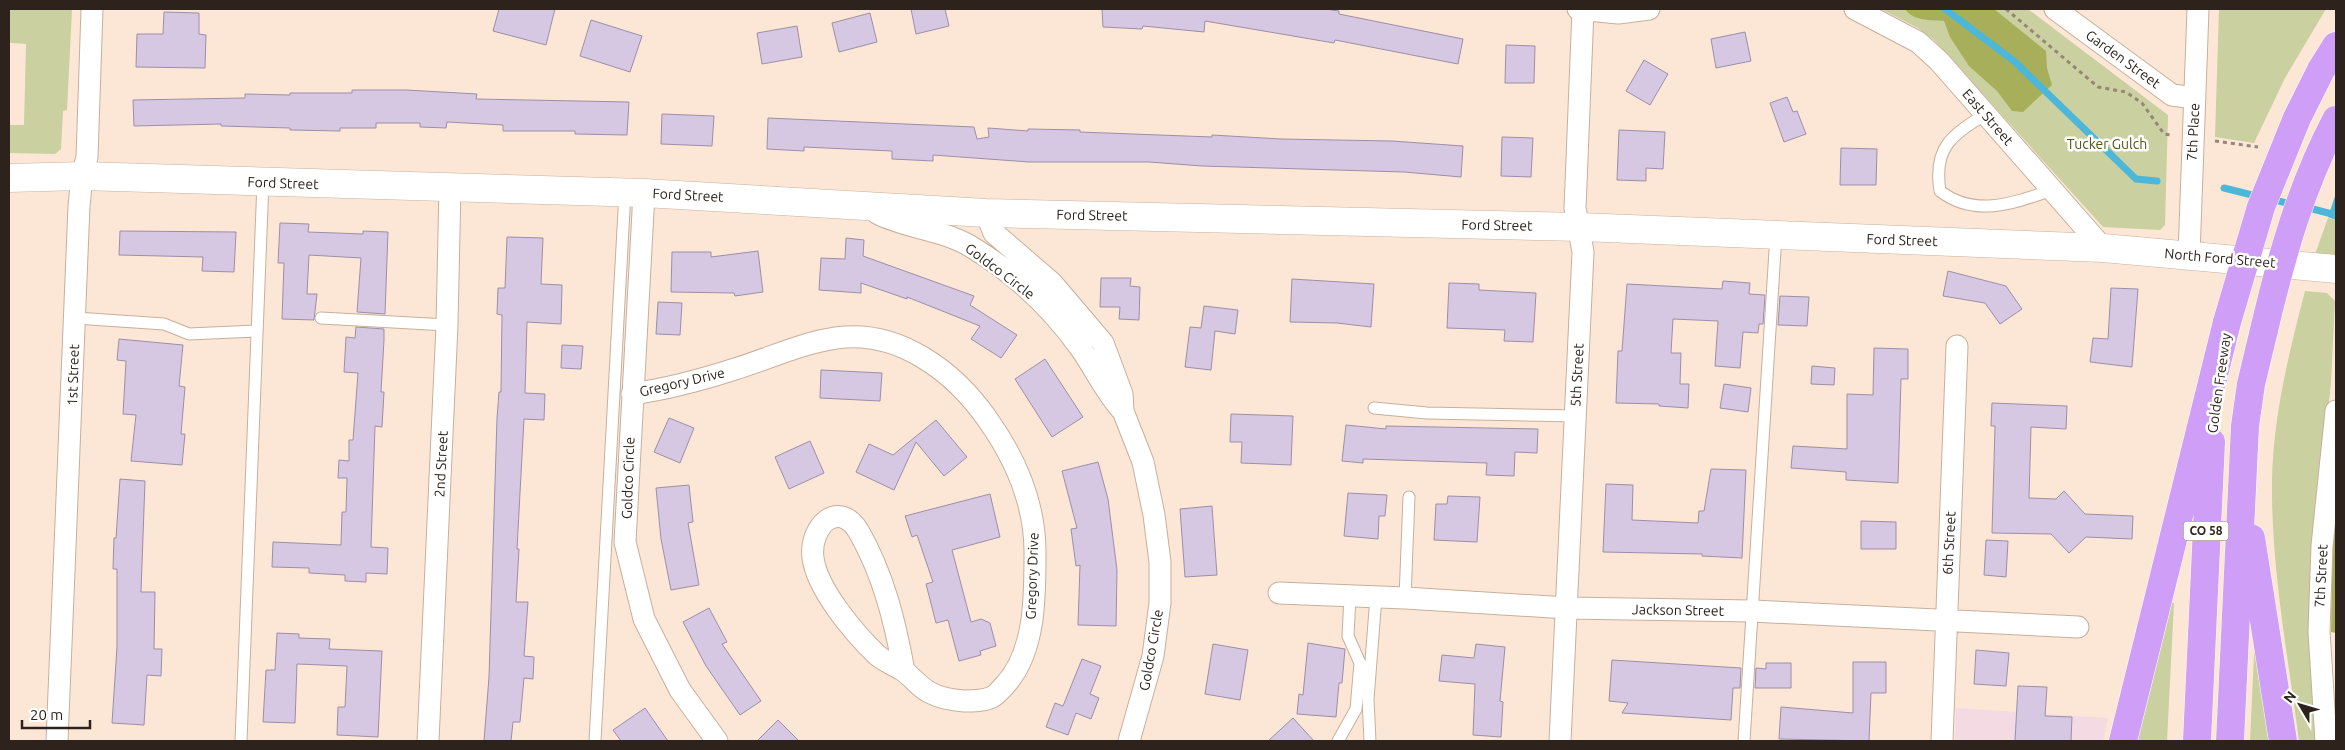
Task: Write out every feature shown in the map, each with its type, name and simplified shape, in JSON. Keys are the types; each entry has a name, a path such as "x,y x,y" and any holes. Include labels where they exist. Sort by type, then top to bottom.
{"highway":[{"name":"Golden Freeway","path":"2197,741 2209,464 2216,387 2227,322 2261,207 2297,118 2336,46"},
{"name":"CO 58","path":"2230,741 2245,426 2251,384 2292,224 2310,175 2336,120"},
{"path":"2123,741 2227,322"},
{"path":"2242,478 2283,741"}],"street":[{"name":"1st Street","path":"58,741 82,176 87,157 92,9"},
{"path":"1580,9 1618,13 1649,9"},
{"name":"5th Street","path":"1560,741 1583,252 1575,208 1580,9"},
{"name":"East Street","path":"1855,9 1918,42 1939,62 2103,248"},
{"name":"Garden Street","path":"2055,9 2172,95 2195,98"},
{"name":"7th Place","path":"2188,255 2198,9"},
{"path":"9,178 82,176"},
{"name":"Ford Street","path":"82,176 634,192 986,212 1580,228 2103,248"},
{"name":"2nd Street","path":"428,741 447,324 450,187"},
{"name":"Goldco Circle","path":"634,192 632,394 626,542 644,619 680,690 717,741"},
{"name":"Goldco Circle","path":"860,204 887,218 946,235 969,246 1022,284 1060,322 1082,350 1112,399 1123,411"},
{"name":"Goldco Circle","path":"986,212 994,233 1052,283 1103,343 1122,394 1123,411 1143,462 1154,515 1160,562 1160,603 1153,656 1129,741"},
{"name":"North Ford Street","path":"2103,248 2336,269"},
{"name":"Gregory Drive","path":"632,394 658,390 735,369 807,344 838,337 867,338 908,348 954,380 978,405 1005,444 1022,481 1033,518 1035,554 1034,597 1026,651 1013,676 994,697 974,701 951,700 929,692 904,671 879,657 834,604 820,580 813,562 812,544 818,527 828,520 840,517 853,522 860,534 883,581 895,623 904,671"},
{"name":"6th Street","path":"1942,741 1945,619 1958,346"},
{"name":"7th Street","path":"2326,741 2319,630 2322,546 2336,412"},
{"name":"Jackson Street","path":"1279,593 1376,596 1566,608 1752,611 2078,627"}],"lane":[{"path":"1986,114 1953,136 1942,154 1937,173 1940,191 1953,201 1996,207 2020,202 2052,190"},
{"path":"241,741 263,182"},
{"path":"595,741 634,192"},
{"path":"1744,741 1776,235"},
{"path":"76,318 164,324 189,334 257,331"},
{"path":"321,318 447,324"},
{"path":"1374,408 1427,413 1575,416"},
{"path":"1405,598 1409,497"},
{"path":"1338,741 1356,709 1360,663 1348,636 1350,596"},
{"path":"1370,741 1368,699 1376,596"}],"shaded area":[{"path":"1956,708 2108,718 2103,741 1955,741"}],"green space":[{"path":"9,9 72,10 67,110 63,111 61,149 55,154 9,153 9,125 24,125 26,44 11,43 9,40"},
{"name":"Tucker Gulch","path":"1881,9 2028,9 2168,115 2165,225 2160,230 2103,227 1935,41 1918,28"},
{"path":"1905,9 1994,9 2046,51 2047,68 2052,85 2023,112 2012,111 1997,91 1969,66 1950,37 1944,21 1917,18"},
{"path":"2219,9 2326,9 2285,78 2254,143 2215,137"},
{"path":"2328,218 2336,220 2336,258 2314,257"},
{"path":"2305,291 2327,293 2335,301 2331,383 2311,562 2311,613 2317,741 2299,741 2277,579 2272,514 2275,433 2288,361"},
{"path":"2336,509 2336,633 2331,632 2332,559"},
{"path":"2168,601 2174,603 2167,741 2128,741"},
{"path":"2255,633 2274,741 2250,741"}],"water":[{"path":"2336,193 2336,220 2328,217"}],"building":[{"path":"499,9 555,9 546,45 493,31"},
{"path":"911,9 945,9 949,26 916,34"},
{"path":"1102,9 1325,9 1339,11 1339,14 1463,39 1458,64 1335,40 1334,43 1205,21 1204,32 1143,26 1142,29 1103,27"},
{"path":"164,12 199,13 199,34 206,35 205,68 136,67 137,34 163,34"},
{"path":"870,13 877,42 839,52 832,23"},
{"path":"591,20 642,36 630,72 580,56"},
{"path":"797,26 802,57 762,64 757,33"},
{"path":"1745,32 1751,61 1716,68 1711,39"},
{"path":"1506,45 1535,46 1534,83 1505,83"},
{"path":"1644,60 1668,74 1650,105 1626,91"},
{"path":"352,90 406,90 477,94 476,99 629,102 627,135 575,134 575,131 503,131 503,125 447,122 446,128 420,127 420,123 376,123 376,128 340,128 340,131 221,126 221,124 134,126 133,100 245,98 245,94 352,93"},
{"path":"1787,97 1793,112 1797,111 1806,134 1784,142 1770,103"},
{"path":"662,114 714,116 712,146 661,144"},
{"path":"768,118 974,127 977,139 989,137 988,128 1028,131 1028,129 1080,130 1080,132 1212,137 1212,135 1281,139 1392,141 1463,146 1461,177 1404,172 1202,166 1149,162 1029,162 933,155 933,161 892,159 892,151 804,147 804,151 767,149"},
{"path":"1619,130 1665,132 1663,169 1646,168 1646,181 1617,180"},
{"path":"1502,137 1533,138 1531,177 1501,176"},
{"path":"1841,148 1877,149 1876,185 1840,185"},
{"path":"280,223 309,224 308,232 363,234 363,231 388,232 385,314 357,312 361,258 309,255 307,294 317,294 314,320 282,319 284,263 278,263"},
{"path":"120,231 236,232 234,272 202,271 203,257 119,255"},
{"path":"507,237 543,238 541,284 562,285 561,324 527,322 525,393 545,394 544,420 524,419 517,549 519,549 516,602 528,602 524,656 534,657 533,679 524,678 520,722 513,722 511,741 484,741 489,677 497,418 499,392 501,392 502,315 497,314 498,288 505,288"},
{"path":"846,238 864,240 863,256 974,296 970,305 1017,335 1001,358 971,339 980,326 907,297 907,299 861,283 861,293 819,290 821,258 845,259"},
{"path":"758,251 763,292 735,296 734,293 671,292 672,252 711,252 711,257"},
{"path":"1948,271 2006,286 2022,309 2000,324 1985,303 1943,296"},
{"path":"1101,278 1131,278 1130,286 1140,287 1139,320 1119,319 1120,307 1100,307"},
{"path":"1292,279 1374,284 1371,327 1337,323 1290,322"},
{"path":"1723,281 1750,283 1749,294 1765,295 1763,324 1759,324 1758,333 1743,332 1740,368 1715,366 1718,321 1673,319 1671,353 1681,353 1680,384 1689,384 1688,408 1659,406 1659,404 1616,403 1618,351 1622,351 1627,284 1722,289"},
{"path":"1449,283 1479,284 1479,290 1536,293 1533,342 1504,341 1505,330 1447,328"},
{"path":"2111,288 2138,289 2132,367 2090,362 2093,338 2108,339"},
{"path":"1780,296 1809,297 1807,326 1778,325"},
{"path":"658,302 682,303 680,335 656,334"},
{"path":"1204,306 1238,310 1235,334 1215,331 1211,370 1185,367 1190,327 1201,328"},
{"path":"356,327 384,329 381,392 384,392 382,427 375,426 371,547 388,548 387,574 366,573 366,582 345,581 345,575 309,573 309,568 272,567 273,542 341,545 342,512 346,512 347,478 338,478 339,460 349,461 349,440 353,440 358,373 344,372 346,337 355,338"},
{"path":"119,339 183,345 179,386 185,387 181,434 185,434 182,465 131,461 136,415 123,414 126,361 117,360"},
{"path":"562,345 583,346 581,369 561,368"},
{"path":"1874,348 1908,349 1908,379 1901,379 1898,483 1846,480 1846,472 1791,468 1793,446 1847,449 1847,394 1873,395"},
{"path":"1045,359 1083,417 1052,437 1015,379"},
{"path":"1812,366 1835,368 1834,385 1811,384"},
{"path":"821,370 882,373 880,401 820,398"},
{"path":"1724,384 1751,388 1748,412 1720,408"},
{"path":"1992,403 2067,406 2066,429 2031,427 2029,498 2056,499 2064,491 2085,514 2133,516 2132,539 2086,537 2069,553 2051,534 1992,533 1995,426 1991,426"},
{"path":"1231,414 1293,416 1291,465 1241,463 1242,442 1230,442"},
{"path":"669,418 694,428 680,463 654,452"},
{"path":"936,420 967,457 944,476 916,442 894,490 856,472 869,444 893,455"},
{"path":"1346,425 1386,429 1386,426 1538,429 1537,453 1515,452 1514,476 1486,475 1487,463 1363,459 1363,463 1342,461"},
{"path":"810,441 824,473 789,489 775,457"},
{"path":"1098,462 1108,499 1117,570 1116,626 1078,625 1080,565 1076,566 1071,529 1077,528 1062,471"},
{"path":"1711,469 1746,470 1742,558 1702,556 1702,554 1603,552 1606,484 1633,485 1632,520 1698,523 1699,511 1704,511"},
{"path":"120,479 145,481 141,592 155,592 154,649 162,649 161,676 147,675 144,725 112,723 117,647 117,569 113,569 114,538 116,538"},
{"path":"689,485 693,522 688,523 699,585 671,590 661,539 656,488"},
{"path":"1348,493 1387,495 1385,516 1379,516 1378,539 1344,536"},
{"path":"990,494 1000,537 952,550 971,622 981,619 990,623 996,646 980,651 981,655 959,661 948,620 936,623 926,584 933,582 917,535 912,537 905,516"},
{"path":"1448,496 1480,497 1477,542 1434,540 1436,504 1447,504"},
{"path":"1212,506 1217,575 1185,577 1180,509"},
{"path":"1861,521 1896,522 1896,549 1861,549"},
{"path":"1986,540 2008,541 2006,577 1984,575"},
{"path":"709,608 727,642 722,644 761,701 740,715 706,666 683,622"},
{"path":"277,633 299,634 299,638 330,639 329,649 382,651 378,737 337,735 338,707 345,707 347,666 297,664 295,723 263,722 266,670 275,670"},
{"path":"1308,643 1345,649 1336,717 1297,714 1299,694 1303,695"},
{"path":"1213,644 1248,650 1240,700 1205,694"},
{"path":"1476,644 1505,647 1500,701 1503,702 1501,737 1473,735 1475,684 1439,681 1442,655 1474,658"},
{"path":"1976,650 2009,653 2006,686 1974,684"},
{"path":"1082,659 1101,666 1090,694 1099,698 1091,719 1076,713 1068,735 1046,727 1055,703 1063,706"},
{"path":"1612,660 1741,668 1740,688 1733,688 1731,720 1622,713 1628,703 1609,701"},
{"path":"1853,662 1886,662 1886,693 1871,693 1869,741 1779,739 1781,707 1853,713"},
{"path":"1766,663 1791,663 1791,688 1755,688 1756,668 1766,669"},
{"path":"2018,686 2047,687 2045,716 2072,717 2071,741 2015,741"},
{"path":"645,708 668,741 621,741 613,730"},
{"path":"1293,718 1314,741 1268,741"},
{"path":"778,720 799,741 757,741"}],"waterway":[{"name":"Tucker Gulch","path":"1945,9 2014,61 2136,179 2157,181"},
{"name":"Tucker Gulch","path":"2224,188 2260,197"},
{"name":"Tucker Gulch","path":"2271,199 2294,205"},
{"name":"Tucker Gulch","path":"2305,207 2336,215"}]}
